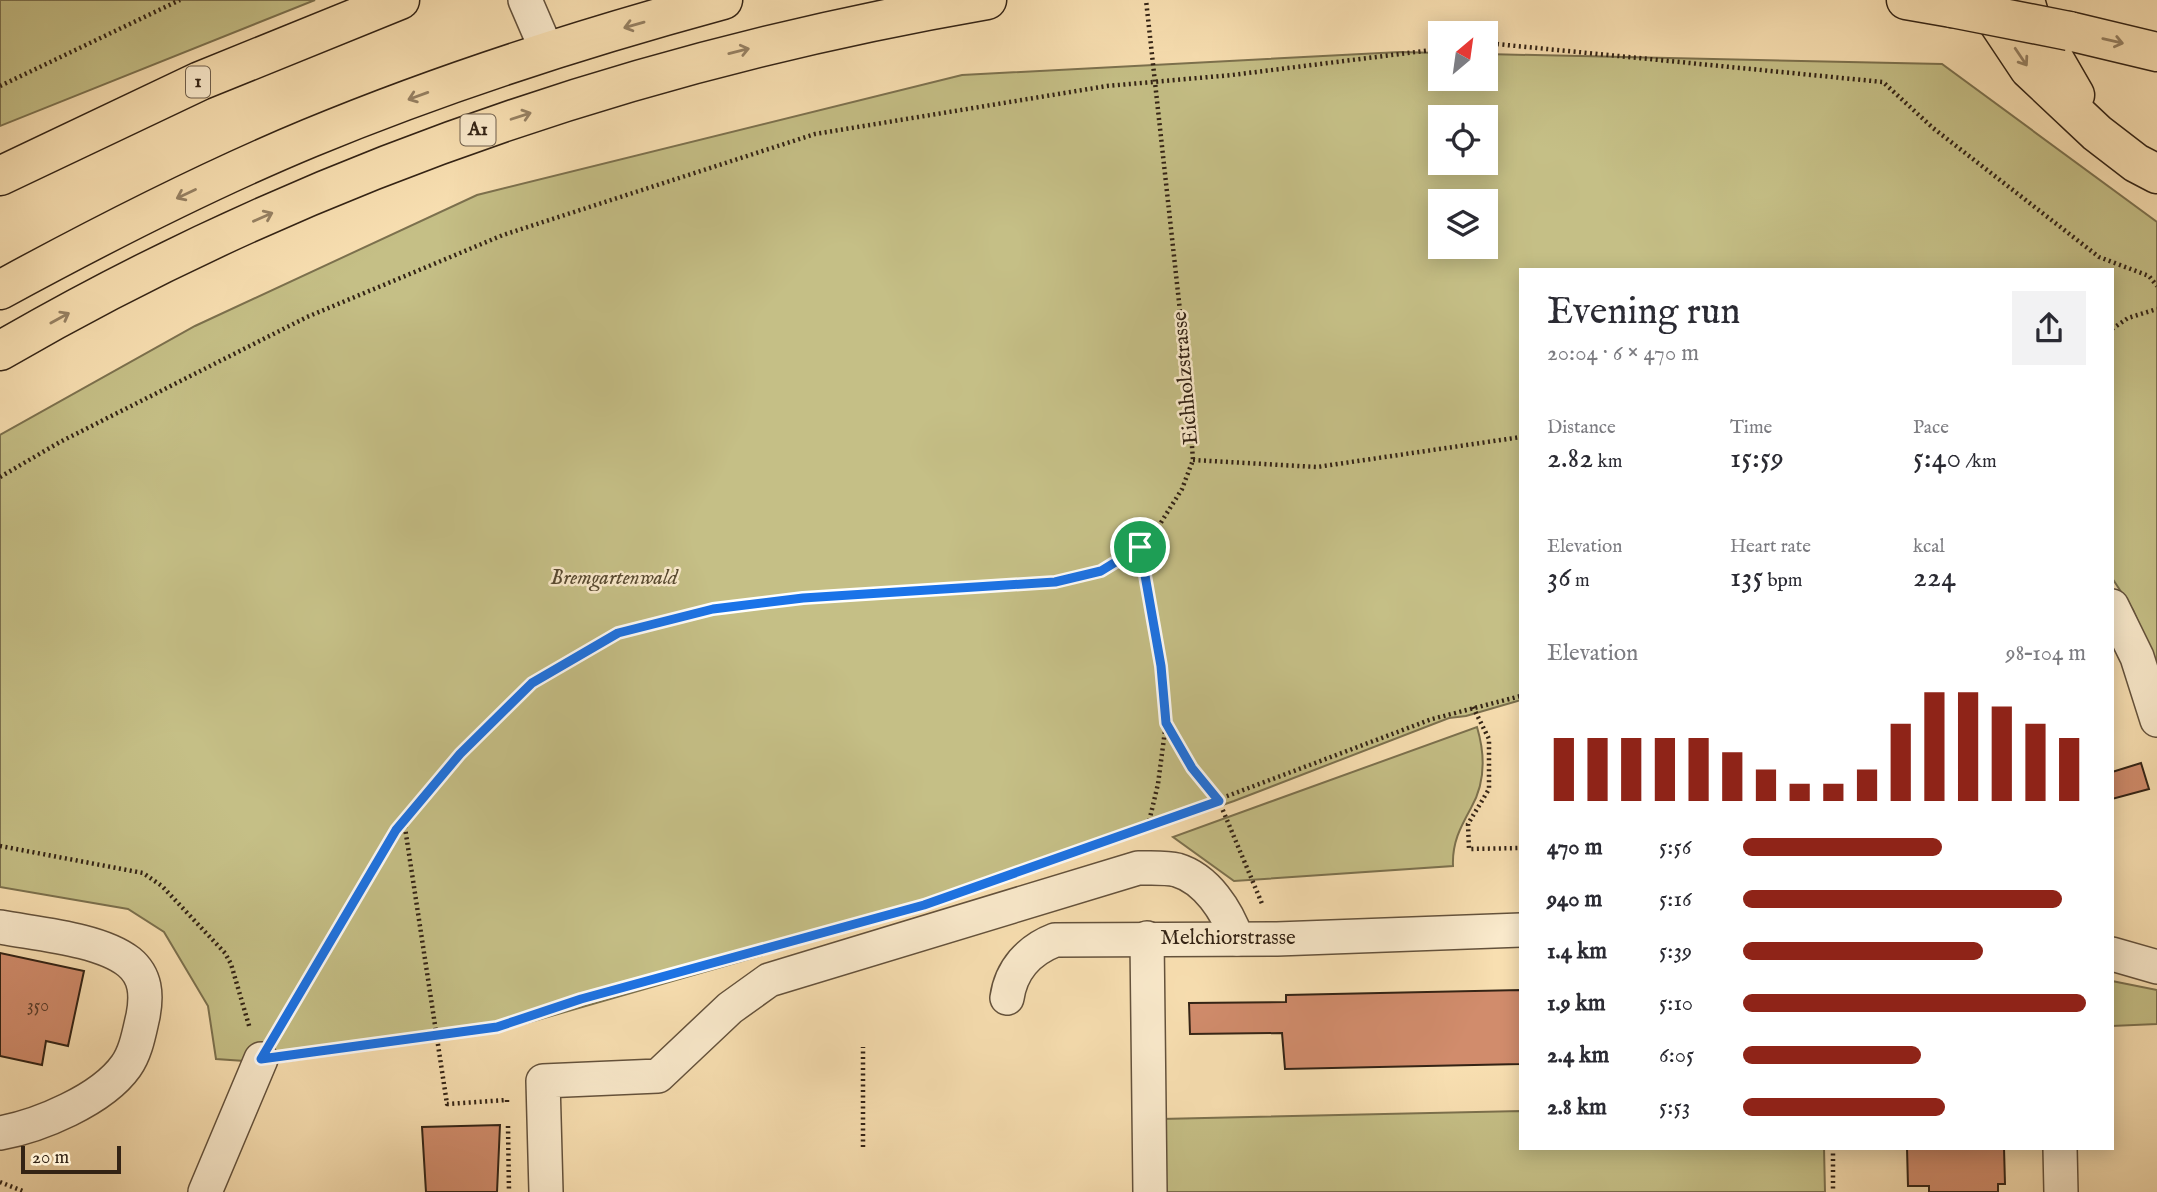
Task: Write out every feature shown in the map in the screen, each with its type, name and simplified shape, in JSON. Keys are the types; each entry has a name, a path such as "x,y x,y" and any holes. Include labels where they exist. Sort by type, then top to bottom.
{"main road":[{"name":"1","path":"0,176 200,81 400,0"},
{"path":"0,290 145,213 297,144 389,107 547,51 723,0"},
{"name":"A1","path":"0,351 90,301 246,224 383,166 488,127 594,92 740,51 822,31 987,0"},
{"path":"1906,0 1968,4 2157,52"},
{"path":"2025,0 2030,17 2097,134"},
{"path":"1968,4 2029,69 2097,134 2136,163 2157,174"}],"street":[{"path":"525,0 547,51"},
{"path":"2114,610 2137,657 2157,720"},
{"path":"546,1192 543,1081 658,1076 730,1008 769,980 1138,868 1177,870 1201,884 1228,915 1237,939"},
{"path":"0,927 99,947 117,954 138,973 145,985 146,1000 135,1048 126,1066 115,1078 63,1113 20,1130 0,1133"},
{"name":"Melchiorstrasse","path":"1150,1192 1147,939 1277,939 1519,930"},
{"path":"1007,999 1009,987 1018,968 1044,944 1067,939 1147,939"},
{"path":"2114,955 2157,967"},
{"path":"205,1192 261,1059"},
{"path":"2060,1150 2060,1192"}],"path":[{"path":"0,86 180,0"},
{"name":"Eichholzstrasse","path":"261,1059 339,925 404,821 460,754 532,683 618,633 713,609 803,598 1055,582 1101,571 1140,547 1168,513 1182,489 1193,460 1186,366 1146,0"},
{"path":"1498,44 1883,82 1933,128 2099,257 2149,276 2157,286"},
{"path":"0,477 60,442 307,317 503,235 816,134 1107,86 1155,83 1428,50"},
{"path":"2114,329 2129,318 2157,309"},
{"path":"1193,460 1317,467 1519,437"},
{"path":"1140,547 1161,666 1166,723 1158,784 1147,827"},
{"path":"1121,836 1432,719 1519,696"},
{"path":"1473,707 1489,739 1489,789 1468,824 1469,849 1519,848"},
{"path":"1166,723 1192,768 1219,801 1277,939"},
{"path":"404,821 447,1104 507,1100 509,1192"},
{"path":"0,846 133,871 156,882 220,946 229,959 261,1059 497,1027 581,999 752,952"},
{"path":"863,1046 863,1147"},
{"path":"1833,1150 1833,1192"},
{"path":"0,1182 25,1192"}],"green space":[{"path":"0,0 315,0 0,126"},
{"name":"Bremgartenwald","path":"1428,53 1428,91 1498,91 1498,54 1942,64 2157,222 2157,665 2133,610 2114,581 2114,268 1519,268 1519,701 1466,716 1449,718 1234,801 923,909 499,1031 273,1063 216,1059 208,1006 164,932 128,909 0,887 0,435 195,326 477,195 962,75"},
{"path":"1477,727 1482,747 1482,778 1476,798 1458,836 1453,866 1234,881 1173,837"},
{"path":"2114,981 2157,990 2157,1024 2114,1026"},
{"path":"1519,1111 1519,1150 1824,1150 1825,1192 1163,1192 1161,1119"}],"building":[{"path":"2141,763 2149,789 2114,798 2114,771"},
{"path":"0,953 84,971 68,1046 46,1041 42,1065 0,1056"},
{"path":"1519,990 1519,1064 1285,1069 1282,1033 1190,1034 1189,1003 1286,1002 1286,995"},
{"path":"500,1125 497,1192 426,1192 422,1127"},
{"path":"1907,1150 2004,1150 2005,1184 1998,1184 1998,1192 1929,1192 1929,1186 1908,1186"}],"route":[{"path":"1140,547 1161,666 1166,723 1192,768 1219,801 924,905 581,999 497,1027 261,1059 396,830 460,754 532,683 618,633 713,609 803,598 1055,582 1101,571 1140,547"}]}
